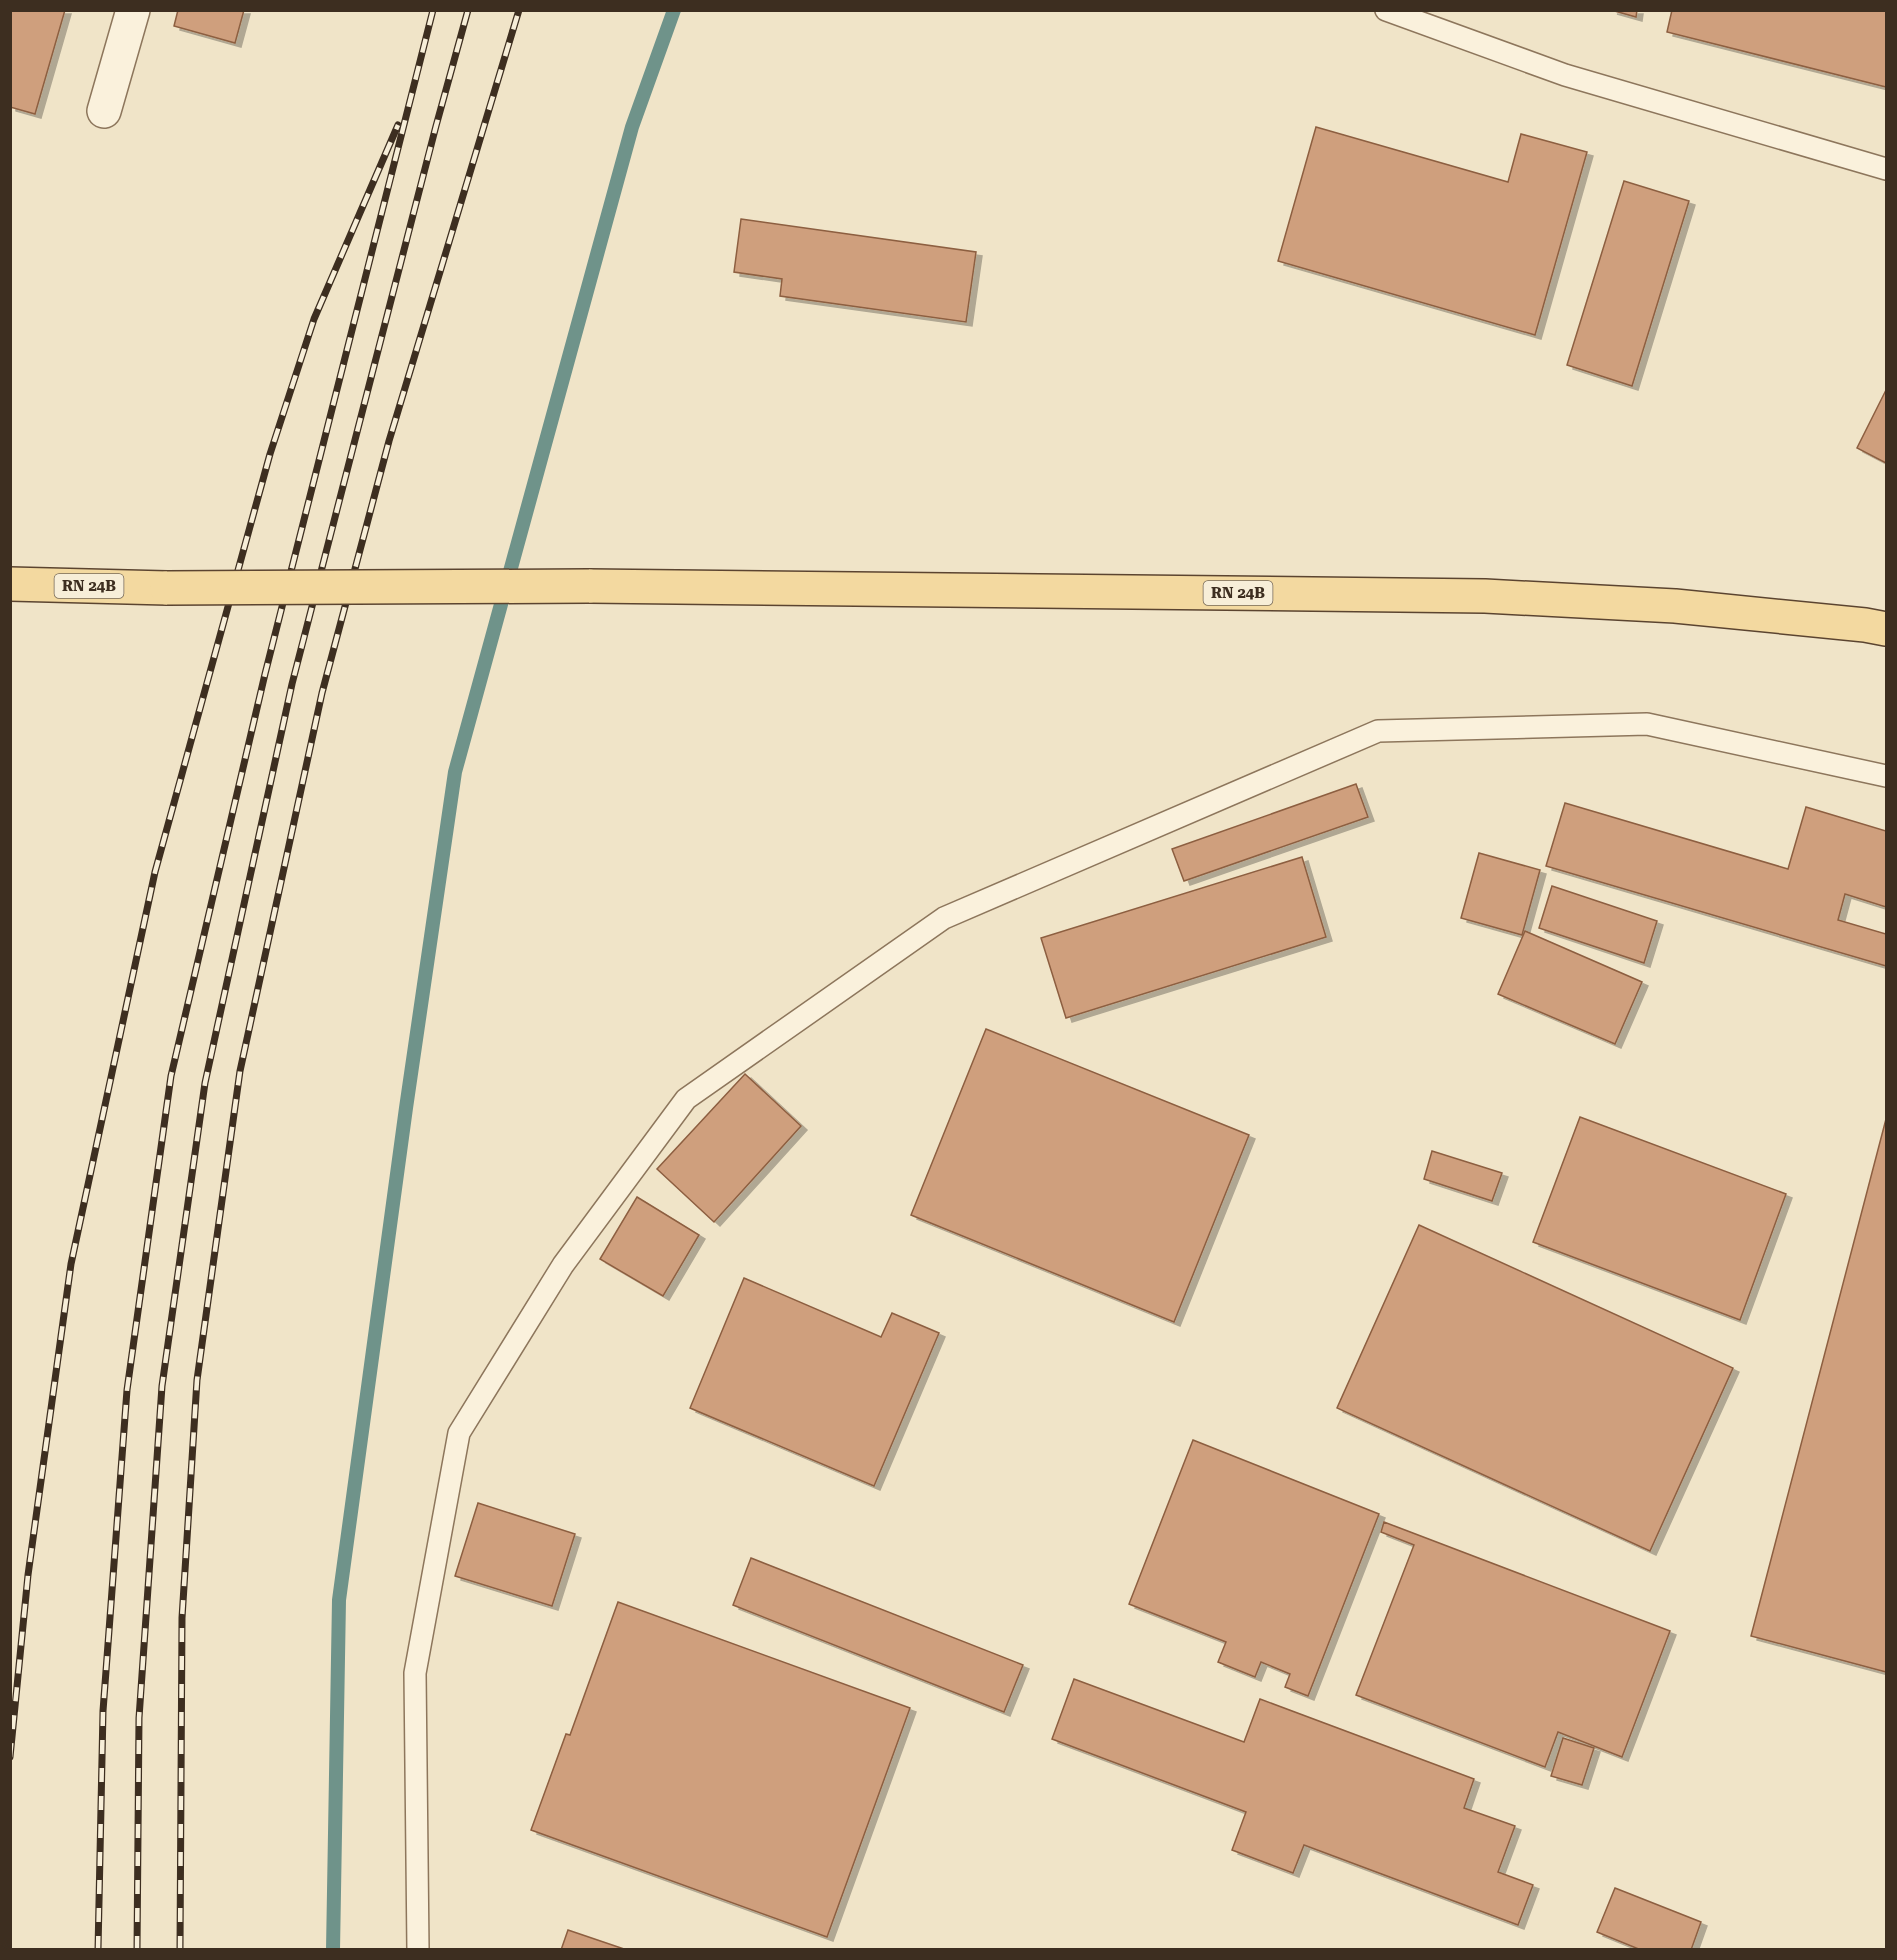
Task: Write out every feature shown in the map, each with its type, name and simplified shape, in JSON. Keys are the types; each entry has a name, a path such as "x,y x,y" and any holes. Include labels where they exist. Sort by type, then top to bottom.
{"main road":[{"name":"RN 24B","path":"10,584 168,588 589,586 1485,596 1675,606 1887,629"}],"street":[{"path":"104,111 133,10"}],"lane":[{"path":"1386,10 1565,75 1887,169"},
{"path":"418,1950 416,1673 459,1433 563,1265 686,1099 944,918 1378,731 1647,724 1887,776"}],"building":[{"path":"10,10 65,10 35,114 10,107"},
{"path":"178,10 244,10 235,43 174,26"},
{"path":"1611,10 1637,10 1636,17"},
{"path":"1672,10 1886,10 1886,87 1667,32"},
{"path":"1316,127 1508,182 1521,134 1587,152 1535,335 1278,261"},
{"path":"1624,181 1689,201 1632,386 1567,365"},
{"path":"741,219 976,252 966,322 780,296 782,279 734,272"},
{"path":"1886,390 1886,463 1857,448"},
{"path":"1356,784 1368,817 1184,881 1172,849"},
{"path":"1565,803 1788,869 1806,807 1886,831 1886,907 1845,894 1838,920 1886,934 1886,966 1546,866"},
{"path":"1479,853 1540,870 1522,935 1461,918"},
{"path":"1302,857 1326,937 1066,1018 1041,938"},
{"path":"1552,886 1657,921 1644,963 1539,928"},
{"path":"1525,931 1642,982 1615,1044 1498,994"},
{"path":"986,1029 1249,1135 1174,1322 911,1215"},
{"path":"745,1074 801,1126 714,1222 657,1169"},
{"path":"1580,1117 1786,1194 1740,1320 1533,1242"},
{"path":"1886,1119 1886,1672 1751,1636"},
{"path":"1432,1151 1502,1173 1492,1201 1424,1179"},
{"path":"637,1197 699,1235 663,1296 600,1259"},
{"path":"1419,1225 1733,1368 1650,1551 1337,1408"},
{"path":"744,1278 881,1337 892,1313 939,1333 874,1486 690,1408"},
{"path":"1193,1440 1379,1514 1308,1696 1285,1687 1290,1674 1261,1662 1255,1677 1218,1662 1226,1642 1129,1604"},
{"path":"478,1503 575,1534 552,1606 455,1576"},
{"path":"1384,1522 1670,1631 1622,1757 1558,1732 1545,1767 1356,1695 1414,1545 1381,1532"},
{"path":"751,1558 1023,1665 1004,1712 733,1605"},
{"path":"618,1602 910,1708 827,1937 531,1830 566,1734 570,1735"},
{"path":"1074,1679 1244,1742 1260,1699 1474,1779 1464,1808 1515,1826 1498,1872 1533,1885 1518,1925 1304,1845 1293,1873 1232,1850 1246,1812 1052,1739"},
{"path":"1563,1738 1594,1748 1582,1785 1551,1776"},
{"path":"1615,1888 1701,1922 1691,1950 1641,1950 1597,1932"},
{"path":"568,1930 627,1950 561,1950"}],"waterway":[{"path":"333,1950 339,1600 406,1108 455,772 632,127 674,10"}],"railway":[{"path":"98,1950 103,1711 127,1390 171,1076 265,674 433,10"},
{"path":"137,1950 139,1718 162,1386 205,1083 292,684 468,10"},
{"path":"180,1950 182,1618 197,1380 240,1071 322,693 389,441 519,10"},
{"path":"10,1757 28,1575 71,1264 155,872 270,454 314,319 398,125"}]}
